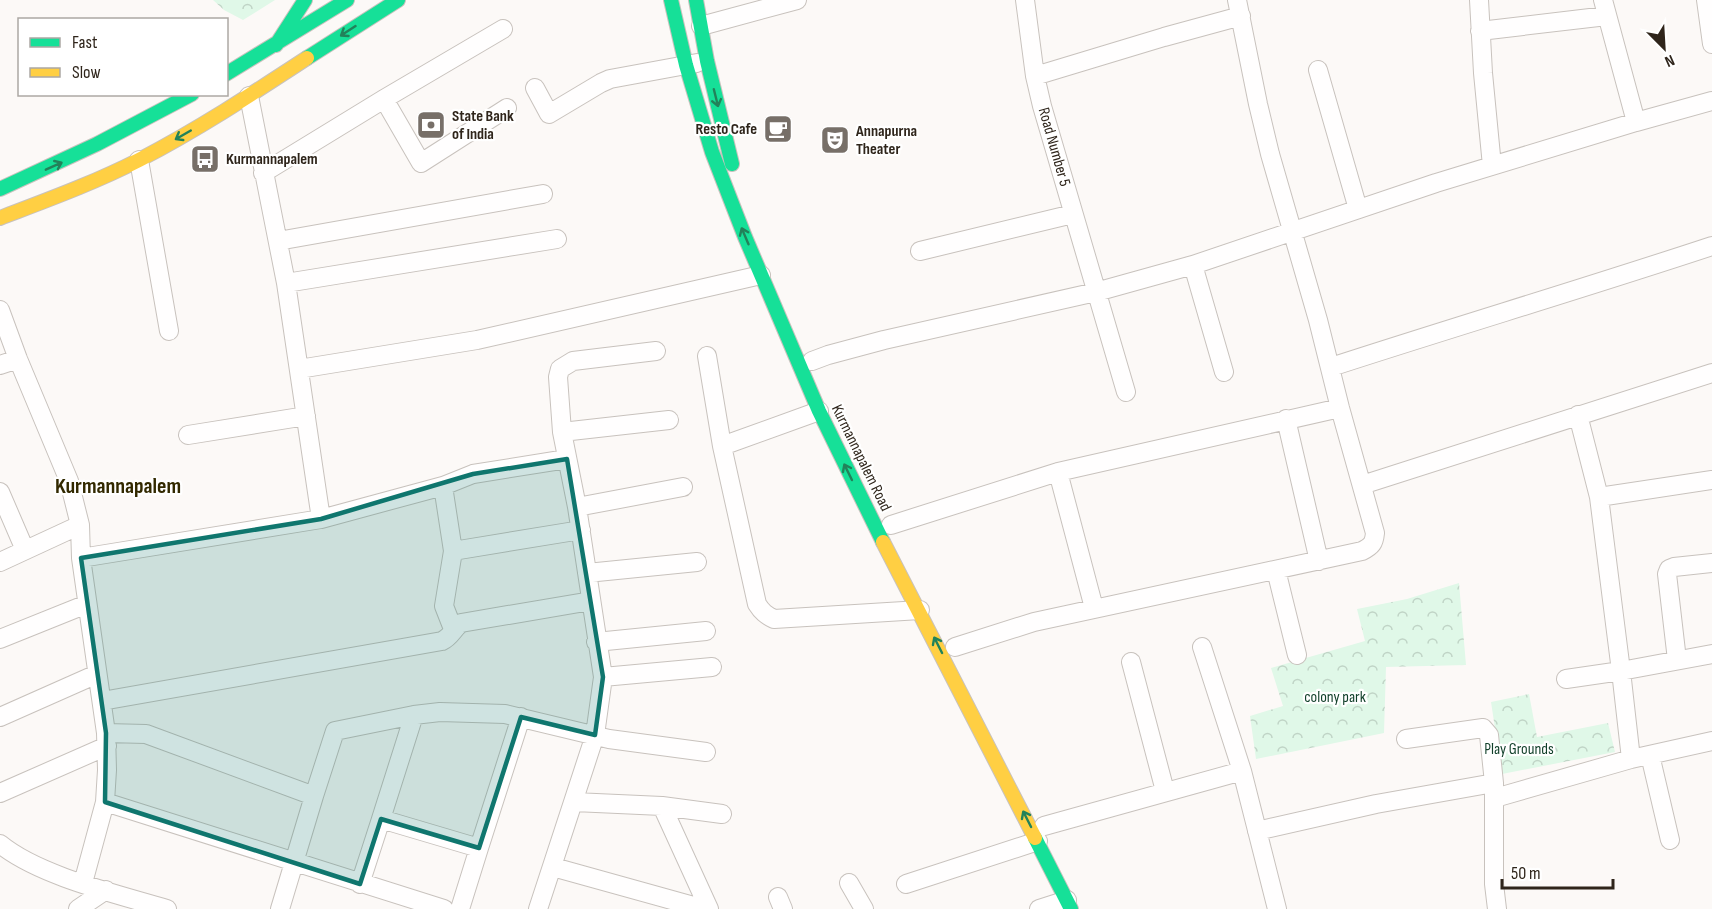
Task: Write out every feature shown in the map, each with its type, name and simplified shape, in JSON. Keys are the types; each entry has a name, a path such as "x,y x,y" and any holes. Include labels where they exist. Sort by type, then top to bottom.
{"main road":[{"path":"276,45 305,0"},
{"path":"228,73 347,0"},
{"path":"367,0 374,15"},
{"path":"0,218 81,187 139,160 249,96 398,0"},
{"name":"Kurmannapalem Road","path":"671,0 686,64 712,153 819,411 873,521 1041,834 1069,905"},
{"path":"696,0 707,61 737,178 749,213 822,382"},
{"path":"0,189 61,163 188,96"},
{"path":"1023,784 1041,834 1085,909"}],"street":[{"path":"701,26 797,0"},
{"name":"Road Number 5","path":"1025,0 1035,76 1049,132 1126,392"},
{"path":"1479,0 1492,166"},
{"path":"1706,0 1712,44"},
{"path":"955,646 1034,622 1362,551 1374,542 1375,533 1340,408 1331,367 1268,144 1239,8 1164,37 1035,76"},
{"path":"1480,31 1605,8 1636,122"},
{"path":"263,172 503,29"},
{"path":"535,88 549,114 610,79 707,61"},
{"path":"1318,70 1358,209"},
{"path":"249,96 286,283 321,519"},
{"path":"384,99 421,163 507,108"},
{"path":"812,361 884,340 1096,292 1193,265 1492,166 1712,101"},
{"path":"139,160 169,331"},
{"path":"278,241 543,194"},
{"path":"920,251 1073,214"},
{"path":"286,283 557,239"},
{"path":"1331,367 1505,311 1615,279 1712,246"},
{"path":"1193,265 1224,372"},
{"path":"299,369 477,340 761,275"},
{"path":"0,310 69,481 80,525 81,558 106,739 105,802 83,883"},
{"path":"538,909 596,735 603,677 581,530 562,432 558,377 560,369 573,361 656,351"},
{"path":"707,356 722,446 757,604 766,616 774,619 920,610"},
{"path":"0,365 18,359"},
{"path":"1362,485 1712,373"},
{"path":"891,525 1058,472 1340,408"},
{"path":"722,446 819,411"},
{"path":"188,435 306,416"},
{"path":"1578,416 1599,497 1631,759"},
{"path":"1286,419 1319,561"},
{"path":"562,432 669,420"},
{"path":"81,558 321,519 443,486 473,474 567,459"},
{"path":"1058,472 1095,608"},
{"path":"1599,497 1712,480"},
{"path":"443,486 453,551 444,606 453,629"},
{"path":"577,507 683,487"},
{"path":"0,492 25,550"},
{"path":"0,562 80,525"},
{"path":"453,551 581,530"},
{"path":"587,573 697,562"},
{"path":"1677,660 1667,574 1674,567 1712,563"},
{"path":"1276,570 1297,655"},
{"path":"102,701 442,641 461,623 591,601"},
{"path":"0,639 87,604"},
{"path":"596,642 706,631"},
{"path":"1202,647 1242,771 1277,909"},
{"path":"1566,679 1712,654"},
{"path":"1131,662 1165,791"},
{"path":"603,677 712,667"},
{"path":"0,717 97,674"},
{"path":"280,909 335,731 414,715 472,712 505,714 609,739 706,752"},
{"path":"360,884 414,715"},
{"path":"460,909 521,717"},
{"path":"1406,738 1483,728 1489,735 1494,790 1494,884 1497,909"},
{"path":"0,793 106,739 146,734 314,796"},
{"path":"1257,831 1376,804 1494,790 1712,741"},
{"path":"1650,755 1670,840"},
{"path":"906,884 1165,791 1242,771"},
{"path":"105,802 444,909"},
{"path":"574,802 722,813"},
{"path":"662,807 709,909"},
{"path":"381,819 479,848"},
{"path":"0,844 8,860 166,909"},
{"path":"553,867 704,909"},
{"path":"849,883 864,909"},
{"path":"78,909 106,890"},
{"path":"1039,909 1069,905"}],"highlighted area":[{"path":"567,459 603,677 595,735 521,717 479,848 381,819 360,884 105,802 106,733 81,558 321,519 473,474"}],"green space":[{"path":"213,0 275,0 243,20 224,10"},
{"name":"colony park","path":"1459,583 1466,665 1386,667 1384,733 1256,759 1250,716 1283,706 1271,668 1365,641 1357,609 1407,599"},
{"name":"Play Grounds","path":"1529,694 1537,737 1608,723 1615,752 1502,774 1491,702"}],"traffic: fast":[{"path":"276,45 305,0"},
{"path":"228,73 347,0"},
{"path":"307,58 398,0"},
{"path":"671,0 686,65 712,152 745,237 819,411 883,542"},
{"path":"696,0 707,61 732,164"},
{"path":"0,189 97,144 188,96"},
{"path":"1035,838 1071,909"}],"traffic: slow":[{"path":"0,218 88,184 139,160 203,124 307,58"},
{"path":"883,542 1035,838"}],"place":[{"name":"State Bank of India","path":"431,125"},
{"name":"Resto Cafe","path":"778,129"},
{"name":"Annapurna Theater","path":"835,140"},
{"name":"Kurmannapalem","path":"205,159"}],"district":[{"name":"Kurmannapalem","path":"118,486"}]}
